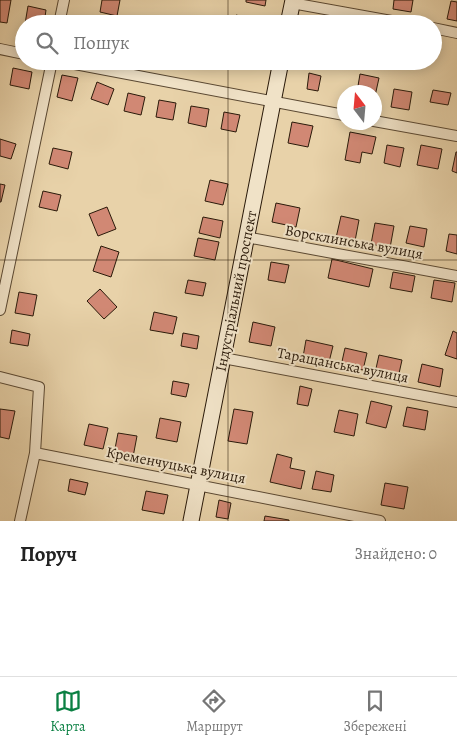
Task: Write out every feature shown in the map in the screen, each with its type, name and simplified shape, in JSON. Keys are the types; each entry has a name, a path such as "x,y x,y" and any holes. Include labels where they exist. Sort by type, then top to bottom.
{"street":[{"path":"61,15 64,0"},
{"path":"290,15 292,1 363,15"},
{"path":"442,30 457,33"},
{"path":"0,49 15,52"},
{"path":"0,310 50,70"},
{"path":"106,70 337,114"},
{"name":"Індустріальний проспект","path":"191,521 279,70"},
{"path":"382,122 457,136"},
{"name":"Ворсклинська вулиця","path":"246,237 457,276"},
{"name":"Таращанська вулиця","path":"223,358 457,402"},
{"path":"0,377 39,387 35,453 20,521"},
{"name":"Кременчуцька вулиця","path":"35,453 380,521"}],"building":[{"path":"0,0 11,0 7,23 0,22"},
{"path":"102,0 120,0 117,15 100,12"},
{"path":"246,0 266,0 265,6 246,2"},
{"path":"394,0 413,0 411,12 393,9"},
{"path":"451,1 457,2 457,21 447,19"},
{"path":"28,6 46,10 45,15 26,15"},
{"path":"13,68 15,70 32,72 29,89 10,85"},
{"path":"309,73 321,76 318,91 307,89"},
{"path":"360,74 379,78 377,85 358,85"},
{"path":"62,75 78,78 72,101 57,97"},
{"path":"97,82 114,89 108,105 91,99"},
{"path":"394,89 412,92 409,110 391,107"},
{"path":"433,90 451,93 448,105 430,102"},
{"path":"128,93 145,97 141,115 124,111"},
{"path":"159,100 176,103 173,120 156,117"},
{"path":"191,106 209,109 206,127 188,123"},
{"path":"224,112 240,115 236,132 221,129"},
{"path":"292,122 313,126 308,147 288,143"},
{"path":"350,132 376,137 372,154 362,152 360,163 345,160"},
{"path":"0,139 16,144 11,159 0,156"},
{"path":"387,145 404,148 400,167 384,163"},
{"path":"421,145 442,149 438,169 417,165"},
{"path":"53,148 72,152 68,169 49,164"},
{"path":"457,152 457,173 452,171"},
{"path":"210,180 228,184 223,205 205,201"},
{"path":"0,184 5,185 1,202 0,202"},
{"path":"43,191 61,195 57,211 39,207"},
{"path":"276,203 300,208 296,227 272,222"},
{"path":"107,207 116,229 98,236 89,214"},
{"path":"341,216 359,220 355,241 336,238"},
{"path":"203,217 223,221 220,238 199,233"},
{"path":"375,223 394,226 390,248 371,244"},
{"path":"410,226 427,229 424,247 406,243"},
{"path":"449,234 457,235 457,254 446,251"},
{"path":"198,238 219,242 215,260 194,256"},
{"path":"101,246 119,252 111,277 93,271"},
{"path":"332,259 373,269 369,287 328,278"},
{"path":"271,262 289,265 285,283 268,280"},
{"path":"393,272 415,276 412,292 390,288"},
{"path":"188,280 206,283 203,296 185,293"},
{"path":"434,280 455,283 452,302 431,298"},
{"path":"100,289 117,307 104,319 87,301"},
{"path":"19,292 37,295 33,316 15,313"},
{"path":"154,312 177,317 173,334 150,330"},
{"path":"253,322 275,327 271,346 249,342"},
{"path":"12,330 30,334 28,346 10,343"},
{"path":"453,331 457,333 457,359 445,355"},
{"path":"183,333 199,336 197,349 181,346"},
{"path":"306,340 333,346 329,362 303,357"},
{"path":"345,348 367,353 363,370 341,366"},
{"path":"379,355 402,360 398,378 375,373"},
{"path":"422,364 443,369 440,387 418,382"},
{"path":"173,381 189,384 186,397 171,394"},
{"path":"300,386 312,389 308,406 297,404"},
{"path":"371,401 392,406 386,428 366,423"},
{"path":"407,407 428,411 425,430 403,426"},
{"path":"0,409 15,411 9,439 0,437"},
{"path":"234,409 253,412 247,444 228,441"},
{"path":"339,410 358,414 354,436 334,432"},
{"path":"160,418 181,422 177,442 156,438"},
{"path":"89,424 108,428 103,449 84,445"},
{"path":"118,433 137,436 133,457 114,454"},
{"path":"277,454 292,458 290,468 305,471 301,489 270,482"},
{"path":"316,471 334,475 331,492 312,489"},
{"path":"70,479 88,483 85,495 68,491"},
{"path":"385,483 408,487 404,509 381,505"},
{"path":"146,491 168,495 164,514 142,510"},
{"path":"219,500 231,503 228,519 216,517"},
{"path":"265,516 289,520 289,521 264,521"}]}
